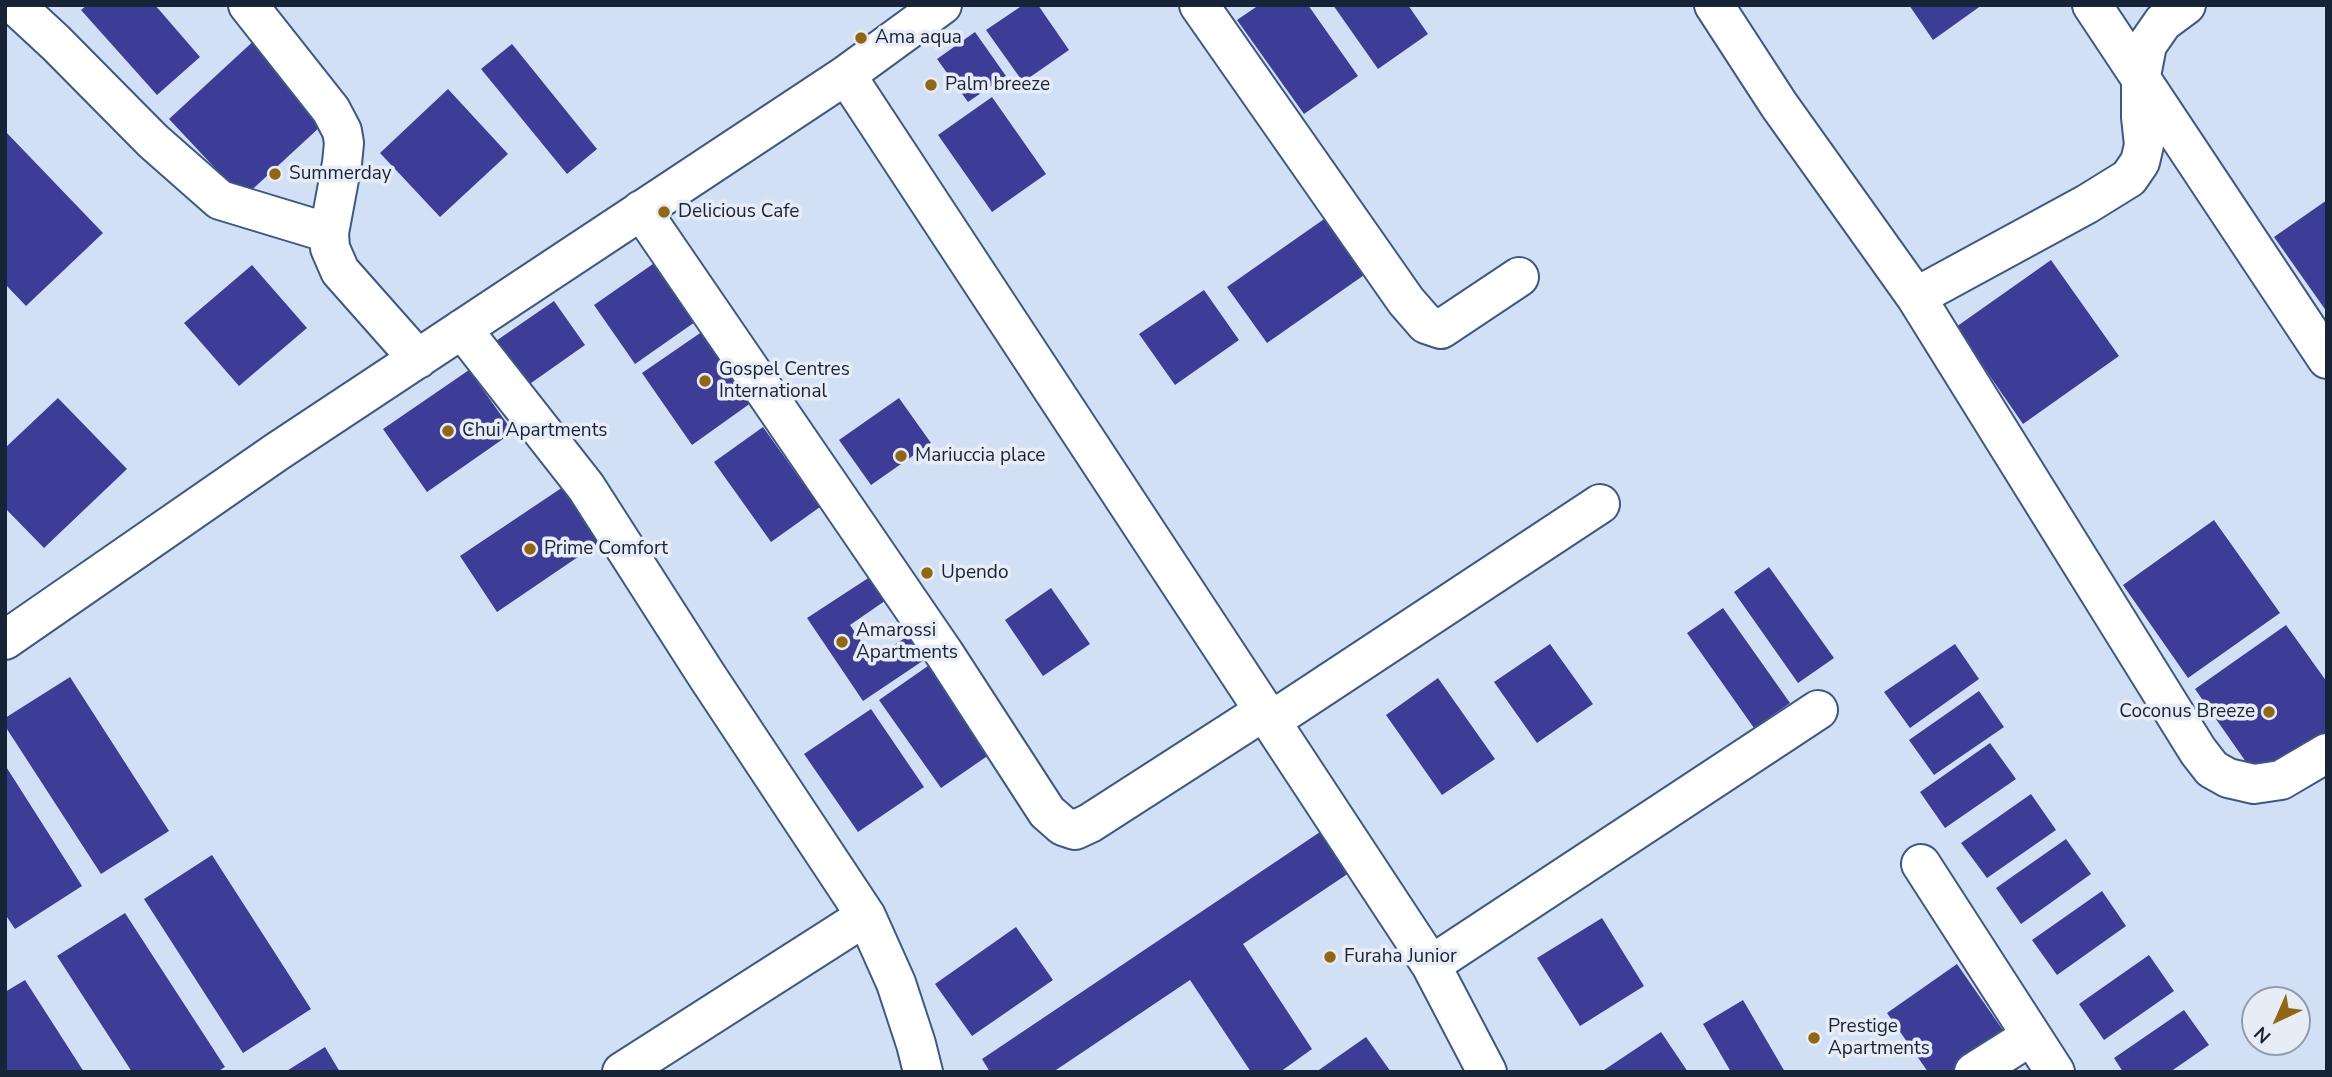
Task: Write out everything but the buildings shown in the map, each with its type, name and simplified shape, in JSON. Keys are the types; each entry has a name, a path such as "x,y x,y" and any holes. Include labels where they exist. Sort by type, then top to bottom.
{"street":[{"path":"15,5 153,141 220,200 329,233"},
{"path":"248,5 331,110 342,131 342,163 329,233 330,248 340,271 418,359"},
{"path":"1199,5 1406,302 1426,324 1441,329 1519,277"},
{"path":"1714,5 1779,105 1916,297 2198,751 2212,769 2228,778 2253,784 2281,780 2327,753"},
{"path":"2092,5 2327,359"},
{"path":"1916,297 2087,204 2129,178 2140,163 2144,145 2141,76 2147,45 2163,22 2186,5"},
{"path":"5,640 278,452 846,75 936,7"},
{"path":"846,75 1431,965 1487,1072"},
{"path":"641,210 944,653 1046,812 1063,826 1075,830 1268,716 1600,503"},
{"path":"462,329 586,486 707,676 866,916 896,984 923,1072"},
{"path":"1431,965 1818,710"},
{"path":"1922,864 2055,1072"},
{"path":"622,1072 866,916"},
{"path":"1974,1072 2031,1036"}],"place":[{"name":"Ama aqua","path":"861,38"},
{"name":"Palm breeze","path":"931,85"},
{"name":"Summerday","path":"275,174"},
{"name":"Delicious Cafe","path":"664,212"},
{"name":"Gospel Centres International","path":"705,381"},
{"name":"Chui Apartments","path":"448,431"},
{"name":"Mariuccia place","path":"901,456"},
{"name":"Prime Comfort","path":"530,549"},
{"name":"Upendo","path":"927,573"},
{"name":"Amarossi Apartments","path":"842,642"},
{"name":"Coconus Breeze","path":"2269,712"},
{"name":"Furaha Junior","path":"1330,957"},
{"name":"Prestige Apartments","path":"1814,1038"}]}
